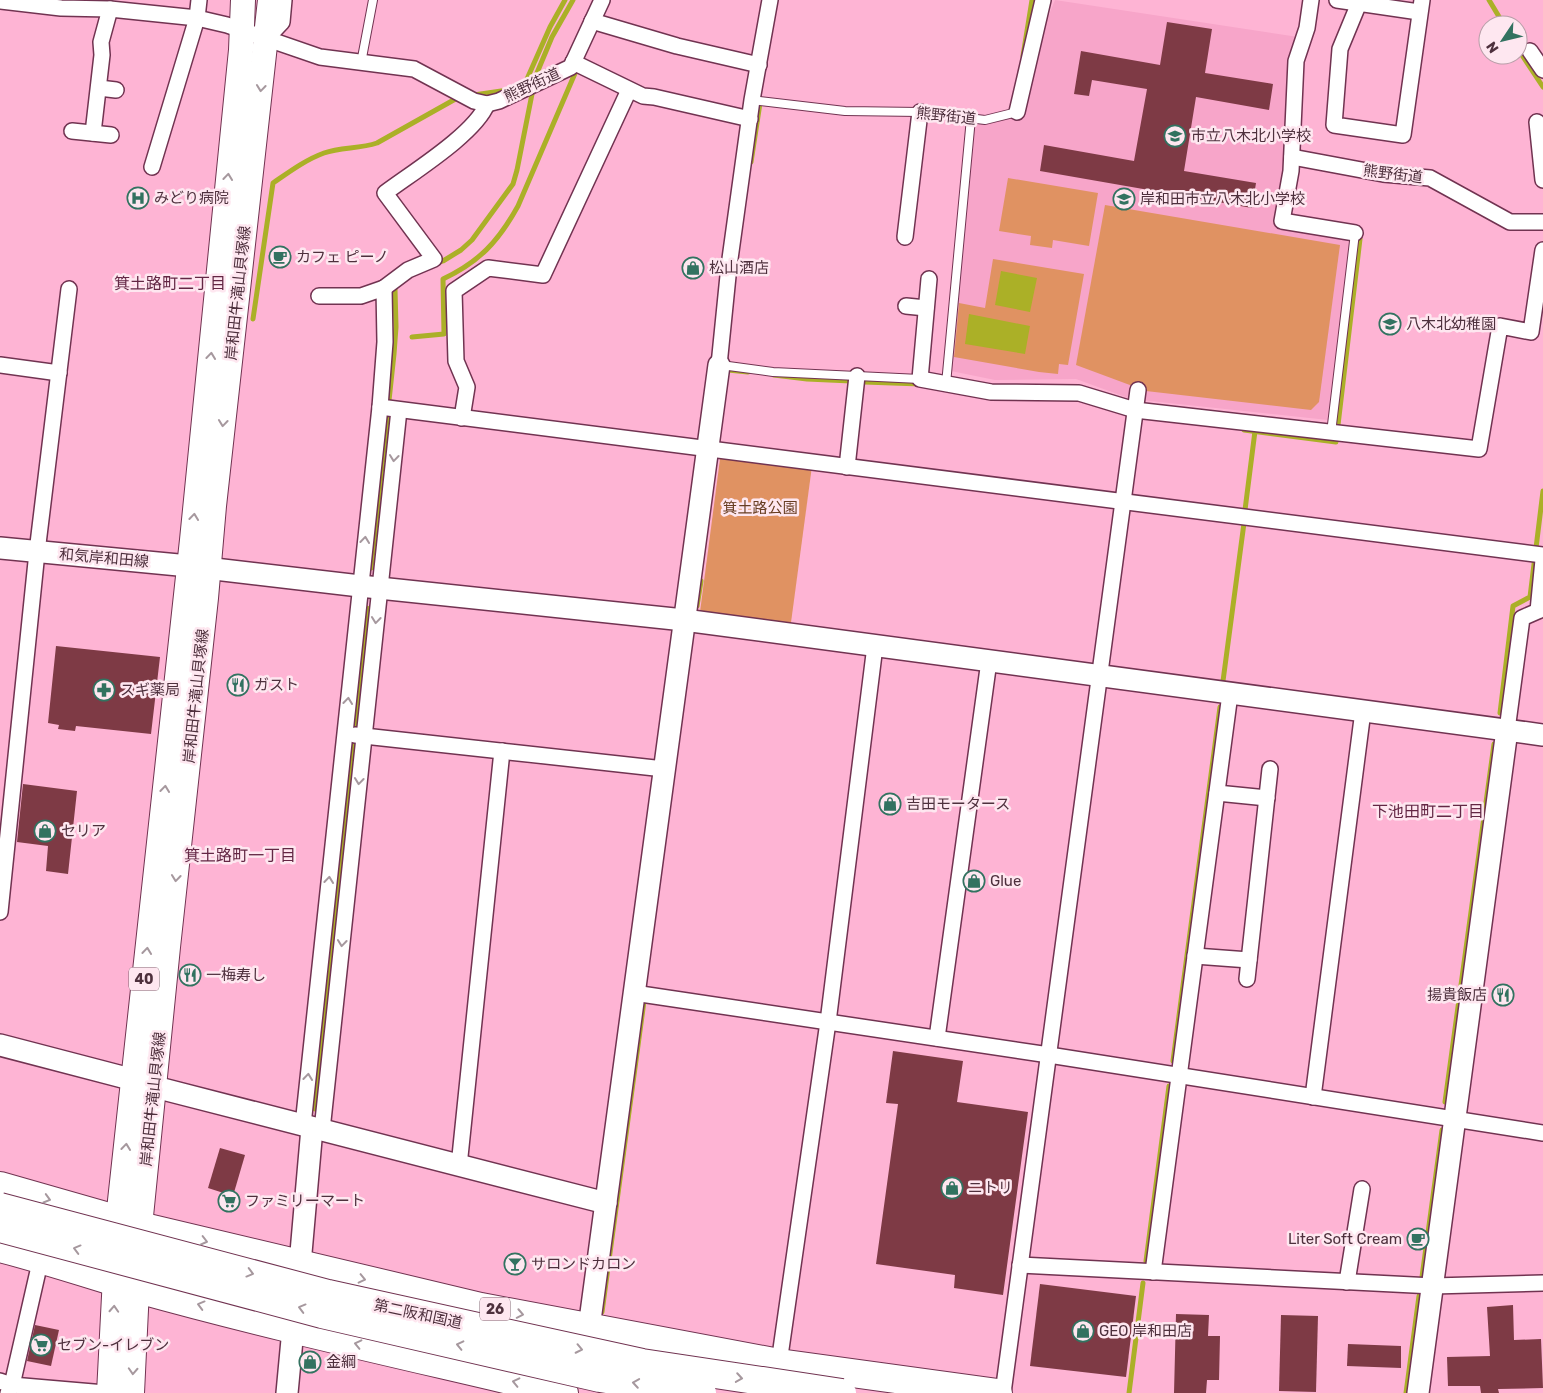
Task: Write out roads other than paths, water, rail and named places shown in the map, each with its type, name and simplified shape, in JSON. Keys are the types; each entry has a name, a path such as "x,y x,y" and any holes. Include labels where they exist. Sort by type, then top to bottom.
{"highway":[{"name":"26","path":"0,1186 130,1222 481,1307 779,1363 998,1393"},
{"name":"第二阪和国道","path":"0,1207 338,1296 642,1363 842,1393"},
{"name":"第二阪和国道","path":"0,1228 322,1314 600,1378 702,1393"},
{"path":"0,1248 41,1258 126,1285 293,1329 564,1393"}],"main road":[{"name":"岸和田牛滝山貝塚線","path":"109,1393 126,1285 130,1222 144,1083 168,947 243,31 243,0"},
{"name":"岸和田牛滝山貝塚線","path":"199,567 214,506 270,0"},
{"name":"岸和田牛滝山貝塚線","path":"126,1285 132,1393"}],"street":[{"path":"152,167 197,18 199,0"},
{"path":"266,39 282,22 284,0"},
{"path":"573,62 602,0"},
{"path":"589,1328 708,449 729,266 752,100 770,0"},
{"path":"1017,112 1043,0"},
{"path":"1311,0 1307,28 1296,61 1292,171 1282,221 1355,233"},
{"path":"1337,0 1421,6 1403,135 1334,125 1340,49 1359,3"},
{"name":"熊野街道","path":"0,1 61,8 110,10 197,18 243,31 320,58 414,69 474,101 487,104 499,101 571,67 573,62 643,96 750,120"},
{"path":"93,133 99,88 102,42 110,10"},
{"path":"592,21 677,46 759,65"},
{"path":"99,88 116,90"},
{"path":"462,418 467,386 456,361 454,291 488,268 543,275 629,90"},
{"path":"319,296 361,296 384,288 408,270 434,259 386,193 455,142 484,113 487,104"},
{"path":"905,237 920,112"},
{"path":"1537,122 1543,180"},
{"path":"72,131 111,135"},
{"name":"熊野街道","path":"1292,157 1383,174 1430,178 1510,222 1543,222"},
{"path":"929,279 920,379 991,392 1079,393 1135,410 1479,449 1500,326 1531,332 1543,250"},
{"path":"0,912 7,777 69,288"},
{"path":"300,1264 312,1128 389,408 384,288"},
{"path":"906,306 926,308"},
{"path":"0,365 59,373"},
{"path":"847,467 857,376"},
{"path":"1003,1393 1138,390"},
{"path":"389,408 1543,555"},
{"name":"和気岸和田線","path":"0,548 199,567 370,588 684,620 1543,735"},
{"path":"1418,1393 1522,618 1540,612 1543,560"},
{"path":"779,1363 828,1022 875,646"},
{"path":"937,1038 989,661"},
{"path":"1153,1272 1230,694"},
{"path":"1314,1097 1363,711"},
{"path":"354,734 664,769"},
{"path":"459,1166 502,751"},
{"path":"1247,979 1270,769"},
{"path":"1217,792 1267,798"},
{"path":"1195,956 1249,960"},
{"path":"634,993 1049,1055 1543,1133"},
{"path":"0,1045 606,1204"},
{"path":"1347,1282 1362,1189"},
{"path":"41,1258 6,1386 105,1393"},
{"path":"1020,1265 1433,1286 1543,1283"},
{"path":"287,1393 293,1329"}],"lane":[{"path":"361,64 373,0"},
{"name":"熊野街道","path":"752,100 845,111 920,112 985,120 1017,112"},
{"path":"946,384 971,118"},
{"path":"1331,433 1355,233"},
{"path":"719,364 773,372 920,379"}],"waterway":[{"path":"523,84 565,0"},
{"path":"534,80 552,37 573,0"},
{"path":"1023,56 1032,0"},
{"path":"1489,0 1498,15"},
{"path":"1528,64 1543,87"},
{"path":"412,337 444,334 443,279 477,258 495,240 511,219 576,71"},
{"path":"434,264 461,250 472,240 513,184 533,89"},
{"path":"474,95 508,90"},
{"path":"253,319 273,183 304,163 324,153 377,143 459,97"},
{"path":"751,162 760,103"},
{"path":"1244,430 1336,442 1360,239 1353,238"},
{"path":"371,568 394,354 396,327 395,289 397,284"},
{"path":"728,370 748,372"},
{"path":"774,375 851,381"},
{"path":"864,382 921,384"},
{"path":"1245,510 1255,431"},
{"path":"1500,713 1513,606 1530,597 1543,491"},
{"path":"1223,681 1244,523"},
{"path":"697,606 701,581"},
{"path":"315,1109 367,608"},
{"path":"1173,1061 1220,707"},
{"path":"1445,1102 1494,744"},
{"path":"602,1312 644,1001"},
{"path":"1146,1261 1169,1086"},
{"path":"1422,1277 1442,1130"},
{"path":"1129,1393 1143,1283"},
{"path":"1406,1393 1419,1296"}],"place":[{"name":"市立八木北小学校","path":"1175,136"},
{"name":"みどり病院","path":"138,198"},
{"name":"岸和田市立八木北小学校","path":"1124,199"},
{"name":"カフェ ピーノ","path":"280,257"},
{"name":"松山酒店","path":"693,268"},
{"name":"八木北幼稚園","path":"1390,324"},
{"name":"ガスト","path":"238,685"},
{"name":"スギ薬局","path":"104,690"},
{"name":"吉田モータース","path":"890,804"},
{"name":"セリア","path":"45,831"},
{"name":"Glue","path":"974,881"},
{"name":"一梅寿し","path":"190,975"},
{"name":"揚貴飯店","path":"1503,995"},
{"name":"ニトリ","path":"952,1188"},
{"name":"ファミリーマート","path":"229,1201"},
{"name":"Liter Soft Cream","path":"1418,1239"},
{"name":"サロンドカロン","path":"515,1264"},
{"name":"GEO 岸和田店","path":"1083,1331"},
{"name":"セブン-イレブン","path":"41,1345"},
{"name":"金綱","path":"310,1362"}],"district":[{"name":"箕土路町二丁目","path":"170,283"},
{"name":"下池田町二丁目","path":"1428,811"},
{"name":"箕土路町一丁目","path":"240,855"}],"park label":[{"name":"箕土路公園","path":"760,508"}]}
